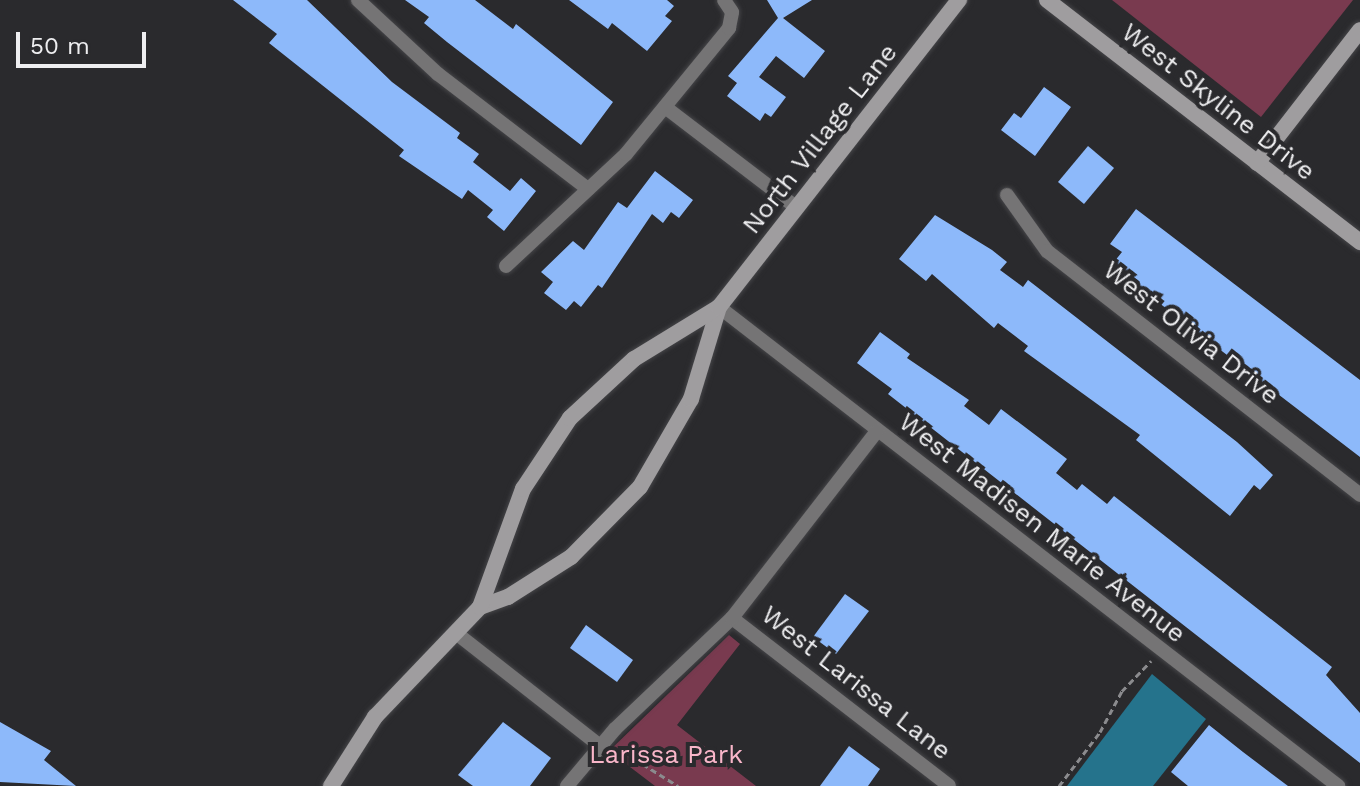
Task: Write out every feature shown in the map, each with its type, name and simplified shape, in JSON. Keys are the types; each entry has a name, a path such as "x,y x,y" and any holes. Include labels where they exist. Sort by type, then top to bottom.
{"street":[{"path":"358,0 438,74 588,189"},
{"name":"North Village Lane","path":"480,607 523,489 563,428 634,359 719,307 959,0"},
{"name":"West Skyline Drive","path":"1047,0 1360,242"},
{"path":"506,266 626,154 729,28 728,6"},
{"path":"1257,163 1360,30"},
{"path":"665,107 797,208"},
{"name":"West Olivia Drive","path":"1007,195 1047,251 1360,495"},
{"name":"North Village Lane","path":"331,786 375,717 480,607 562,564 640,487 691,399 719,307"},
{"name":"West Madisen Marie Avenue","path":"719,307 1338,786"},
{"path":"567,786 732,618 877,431"},
{"name":"West Larissa Lane","path":"732,618 949,786"},
{"path":"456,633 607,745"}],"path":[{"path":"1059,786 1100,732 1122,691 1151,661"},
{"path":"607,745 678,786"}],"green space":[{"path":"1112,0 1353,0 1261,117"},
{"name":"Larissa Park","path":"729,635 740,644 677,725 756,786 655,786 609,751"}],"water":[{"path":"1152,674 1206,719 1153,786 1067,786"}],"building":[{"path":"233,0 307,0 392,82 460,133 457,138 479,154 473,162 510,191 521,178 536,191 504,231 487,217 493,210 468,190 462,199 399,156 404,150 269,43 277,34"},
{"path":"405,0 475,0 513,29 516,24 613,102 581,145 447,42 424,23 429,17"},
{"path":"569,0 667,0 674,6 665,16 672,21 647,51 612,23 608,29"},
{"path":"767,0 812,0 783,18 825,51 804,78 776,56 759,77 786,97 771,117 765,113 760,121 727,96 737,83 728,76 778,18"},
{"path":"1044,87 1071,107 1035,156 1001,130 1014,113 1021,118"},
{"path":"1088,146 1114,168 1084,204 1058,182"},
{"path":"655,171 693,200 679,218 671,212 663,223 652,214 602,288 598,285 581,307 574,301 566,310 544,293 553,282 541,272 573,241 584,250 618,202 627,208"},
{"path":"1136,209 1360,380 1360,457 1137,286 1140,282 1114,262 1122,252 1110,244"},
{"path":"935,215 992,250 1007,262 1000,270 1023,287 1028,280 1237,442 1273,475 1260,490 1254,485 1230,516 1136,440 1140,435 1024,351 1028,346 998,323 994,328 932,274 926,281 899,259"},
{"path":"880,332 910,354 907,358 969,400 964,406 989,425 1001,409 1067,459 1056,473 1077,490 1082,484 1107,504 1114,496 1332,667 1326,675 1360,713 1360,763 888,394 892,389 857,363"},
{"path":"845,594 869,611 836,654 813,637"},
{"path":"586,625 633,660 617,682 570,648"},
{"path":"0,722 51,751 44,760 76,786 0,782"},
{"path":"503,722 551,758 530,786 473,786 458,775"},
{"path":"1209,725 1288,786 1188,786 1171,772"},
{"path":"849,746 880,769 868,786 820,786"}]}
